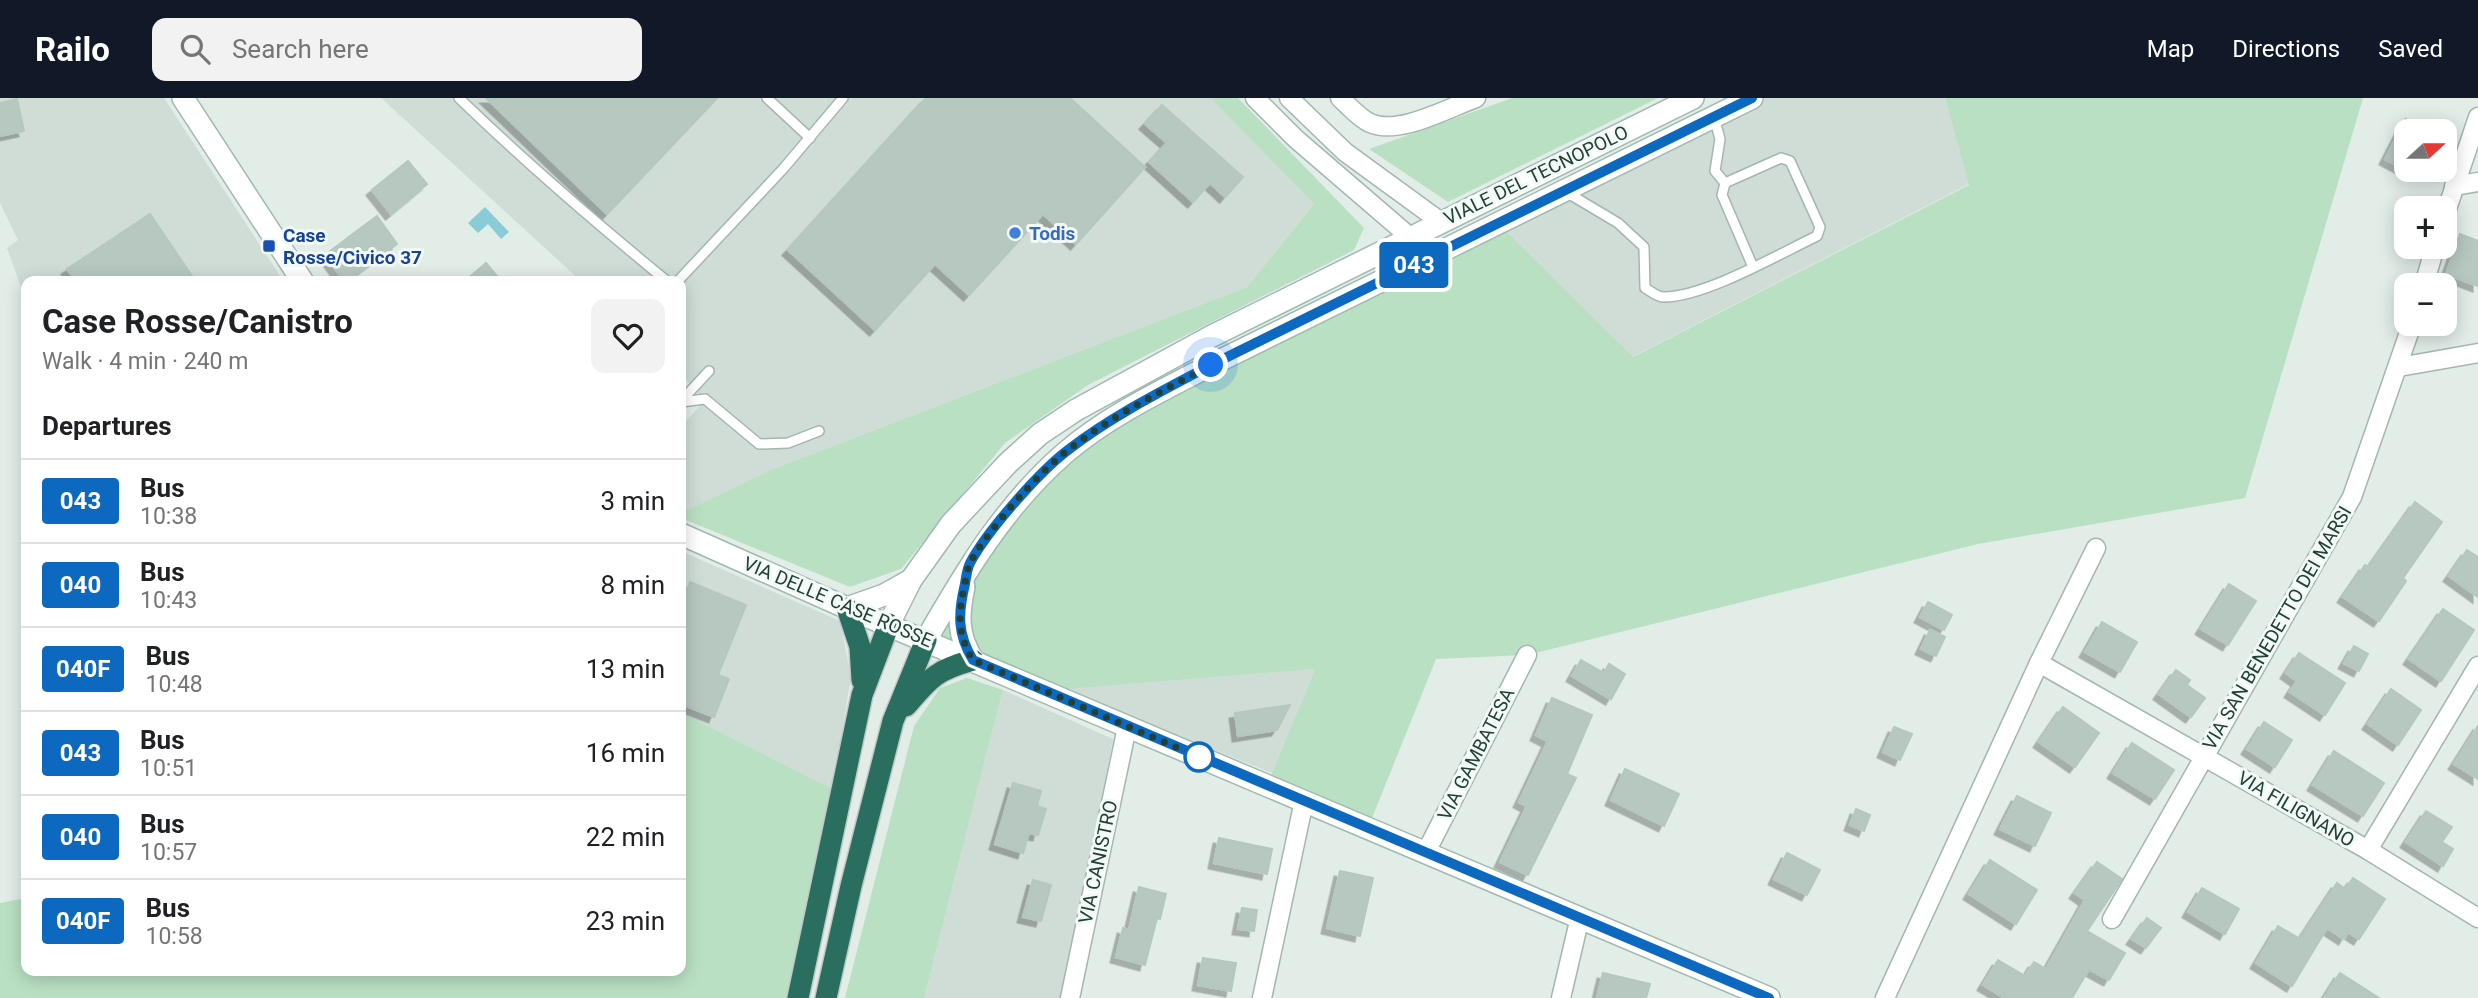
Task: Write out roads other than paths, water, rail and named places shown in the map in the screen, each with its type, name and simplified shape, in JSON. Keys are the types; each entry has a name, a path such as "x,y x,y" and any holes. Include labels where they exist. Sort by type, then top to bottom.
{"highway":[{"path":"847,608 860,647 862,695"},
{"path":"798,998 862,695 889,624"},
{"path":"826,998 893,721 926,640"},
{"path":"893,721 929,679 951,666 973,660"}],"main road":[{"path":"183,98 299,276"},
{"name":"VIALE DEL TECNOPOLO","path":"889,624 911,580 951,524 1008,463 1040,434 1076,410 1210,337 1693,98"},
{"name":"VIALE DEL TECNOPOLO","path":"926,640 970,564 1007,513 1067,451 1124,411 1752,98"},
{"name":"VIA DELLE CASE ROSSE","path":"686,536 847,608 1766,997"},
{"path":"970,564 959,609 959,623 965,648 973,660"},
{"path":"847,608 884,595 911,580"}],"street":[{"path":"1255,98 1296,139 1433,256"},
{"path":"1289,98 1345,152 1441,222"},
{"path":"1340,98 1364,120 1386,127 1406,124 1476,98"},
{"path":"2451,196 2478,117"},
{"path":"2454,186 2478,182"},
{"name":"VIA SAN BENEDETTO DEI MARSI","path":"2112,919 2203,755 2352,498 2408,336"},
{"path":"2399,367 2478,353"},
{"path":"1885,998 2039,663 2096,548"},
{"name":"VIA GAMBATESA","path":"1426,852 1527,655"},
{"name":"VIA FILIGNANO","path":"2039,663 2368,850 2478,918"},
{"path":"2368,850 2478,666"},
{"name":"VIA CANISTRO","path":"1070,998 1127,727"},
{"path":"1262,998 1304,801"},
{"path":"1561,998 1580,917"}],"lane":[{"path":"459,98 503,141 661,276"},
{"path":"767,98 810,138"},
{"path":"683,276 783,169 843,98"},
{"path":"1714,117 1720,139 1715,171 1725,183"},
{"path":"1565,191 1618,223 1644,247 1645,288 1661,298 1685,294 1727,279 1818,236 1821,227 1790,161 1780,158 1725,183"},
{"path":"1725,183 1722,195 1753,267"},
{"path":"686,396 709,371"},
{"path":"686,401 705,399 759,444 788,443 820,431"}],"water":[{"path":"485,207 509,232 501,239 488,224 478,233 468,223"}],"place":[{"name":"Todis","path":"1015,233"},
{"name":"Case Rosse/Civico 37","path":"269,246"}]}
